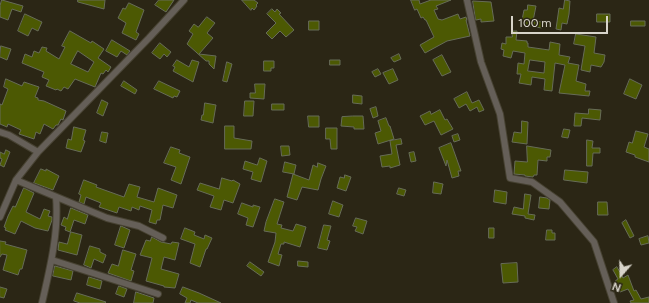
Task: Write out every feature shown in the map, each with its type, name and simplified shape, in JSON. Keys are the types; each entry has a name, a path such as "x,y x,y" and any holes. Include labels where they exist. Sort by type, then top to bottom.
{"street":[{"path":"0,217 16,180 38,152 184,0"},
{"path":"467,0 480,62 500,114 510,178 532,182 555,198 594,242 614,303"},
{"path":"0,132 9,135 38,152"},
{"path":"16,180 107,218 139,226 163,238"},
{"path":"42,303 52,260 58,212 56,196"},
{"path":"52,260 158,294"}],"building":[{"path":"2,0 23,6 21,12 12,9 8,20 0,17 0,6"},
{"path":"78,0 105,0 104,9 78,2"},
{"path":"159,0 174,0 166,12 155,5"},
{"path":"242,0 254,0 258,3 254,10 252,8 251,10"},
{"path":"411,0 419,0 420,4 431,0 451,0 436,6 438,9 434,10 438,19 442,20 458,14 460,19 466,17 470,36 447,41 425,53 420,45 434,37 426,20 423,17 421,18 417,9 415,10"},
{"path":"565,0 570,1 567,24 562,23 561,30 556,29 559,8 563,9"},
{"path":"473,1 491,2 494,21 481,22 481,19 476,20"},
{"path":"129,3 144,10 136,32 139,34 136,40 122,33 126,23 118,18 123,8 125,9"},
{"path":"528,5 536,6 533,21 543,22 542,28 521,25 524,10 527,10"},
{"path":"272,9 275,12 277,9 281,13 279,14 294,30 286,37 280,31 272,39 266,33 276,23 267,14"},
{"path":"25,14 42,22 38,31 32,28 28,36 18,31"},
{"path":"597,14 610,14 610,22 597,22"},
{"path":"207,17 215,23 207,33 213,38 199,54 216,56 214,69 209,64 209,61 206,61 187,44 193,34 189,31 194,24 198,27"},
{"path":"309,21 319,21 319,30 309,30"},
{"path":"631,21 645,21 645,26 631,26"},
{"path":"70,31 91,43 92,41 104,49 98,58 111,67 108,72 106,70 103,74 101,73 95,87 75,79 68,89 64,87 61,91 46,86 49,80 42,77 44,72 22,63 25,54 32,57 34,51 39,53 42,47 47,48 46,51 59,59 65,47 62,46","holes":["78,51 94,62 88,72 71,64"]},
{"path":"512,31 517,31 516,40 527,41 528,47 549,50 550,42 560,44 559,55 570,57 568,63 579,65 576,81 586,84 585,91 590,91 589,96 559,93 565,65 555,63 552,91 544,90 545,79 532,77 531,85 519,83 521,74 517,74 518,63 524,64 525,53 513,51 511,58 503,56 504,50 501,49 502,43 506,44 506,37 512,37","holes":["530,60 545,62 544,73 528,71"]},
{"path":"576,34 596,37 594,53 605,55 604,62 601,67 591,65 590,72 581,70 585,46 574,44"},
{"path":"112,40 130,51 127,55 121,51 117,57 106,51"},
{"path":"160,43 171,52 167,57 164,54 160,59 152,53"},
{"path":"1,46 11,49 7,60 0,57"},
{"path":"399,54 401,59 394,62 391,58"},
{"path":"442,55 451,72 442,76 433,60"},
{"path":"177,60 189,67 192,60 199,62 193,82 173,71 175,67 173,66"},
{"path":"330,60 340,60 340,65 330,65"},
{"path":"264,61 274,61 274,68 271,68 271,71 264,71"},
{"path":"227,62 232,64 227,82 223,81"},
{"path":"378,69 381,74 375,77 372,72"},
{"path":"393,69 398,80 389,84 383,73"},
{"path":"6,79 22,86 24,82 39,87 35,97 38,98 38,100 44,101 66,111 63,120 61,119 58,125 56,125 53,129 44,124 40,134 36,132 34,139 19,134 21,130 8,124 7,127 0,124 0,104 2,105 8,89 4,87"},
{"path":"630,79 642,85 636,99 624,94"},
{"path":"124,81 137,90 135,94 121,86"},
{"path":"159,81 180,91 177,97 174,96 173,98 154,89"},
{"path":"255,84 265,84 264,99 250,98 250,93 255,93"},
{"path":"467,92 472,103 479,100 484,110 479,112 477,107 470,111 466,104 459,108 454,99"},
{"path":"353,95 362,96 362,104 353,103"},
{"path":"102,100 108,103 103,116 97,113"},
{"path":"245,101 254,101 253,116 244,116"},
{"path":"205,103 216,105 213,123 201,120"},
{"path":"272,104 284,104 284,110 272,110"},
{"path":"376,107 378,116 373,118 370,109"},
{"path":"589,109 601,110 600,120 582,118 581,126 574,126 575,113 588,114"},
{"path":"440,110 445,120 447,119 453,129 441,135 434,121 425,125 420,116 430,111 431,114"},
{"path":"308,116 319,116 319,127 309,127"},
{"path":"363,116 364,129 354,129 354,127 341,126 342,117"},
{"path":"386,118 394,139 378,144 375,133 381,131 378,121"},
{"path":"522,121 528,122 527,144 512,142 514,132 521,133"},
{"path":"225,126 234,126 234,138 252,141 251,149 225,149"},
{"path":"74,127 86,130 83,140 85,141 81,152 66,148 68,139 71,140"},
{"path":"326,128 337,128 337,149 331,149 330,139 326,139"},
{"path":"564,129 570,130 568,138 562,137"},
{"path":"636,131 648,134 644,147 649,149 649,162 626,152 629,142 632,143"},
{"path":"102,132 108,133 106,143 100,141"},
{"path":"458,134 460,140 454,142 452,136"},
{"path":"401,139 402,144 396,145 400,165 390,168 390,166 382,167 380,156 392,154 390,141"},
{"path":"587,140 593,141 592,148 600,148 600,153 593,153 592,166 587,166"},
{"path":"451,143 461,171 458,171 459,176 452,178 447,160 446,166 439,148"},
{"path":"281,146 289,146 290,155 282,156"},
{"path":"527,146 551,150 550,157 547,157 547,161 538,160 537,175 534,175 533,177 514,174 515,161 527,162"},
{"path":"171,147 180,150 179,153 190,157 181,184 171,180 176,167 164,163"},
{"path":"6,150 10,152 4,167 0,165 2,159 0,158 0,152 4,154"},
{"path":"414,152 416,161 411,162 409,153"},
{"path":"260,158 267,161 261,182 251,179 253,172 243,169 245,161 257,165"},
{"path":"285,162 296,165 294,174 283,172"},
{"path":"318,163 326,166 318,190 302,187 297,200 287,197 293,174 309,180 313,165 317,167"},
{"path":"41,169 46,171 46,169 59,176 53,190 34,183"},
{"path":"565,170 588,172 587,183 564,180"},
{"path":"345,175 351,177 346,191 337,188 340,177 344,178"},
{"path":"222,178 233,180 240,184 233,203 224,200 221,210 210,207 214,196 197,190 200,183 219,189"},
{"path":"84,180 97,185 96,187 124,197 129,184 140,187 137,197 154,202 158,188 177,195 173,208 163,205 160,220 157,220 156,224 149,222 152,210 140,206 139,210 132,207 131,211 119,207 117,213 99,207 101,203 86,197 84,204 79,202 81,195 79,194"},
{"path":"434,182 443,184 441,194 433,193"},
{"path":"24,188 34,193 26,212 40,219 44,209 50,211 48,216 52,217 52,220 48,231 35,228 21,221 15,234 5,230 6,228 4,227 8,216 13,206 15,207"},
{"path":"399,188 406,190 404,196 397,194"},
{"path":"495,190 507,192 506,204 494,202"},
{"path":"525,194 531,195 528,214 535,215 534,220 525,218 525,216 512,214 514,207 523,209"},
{"path":"540,197 550,200 549,209 539,208"},
{"path":"275,199 284,202 277,224 282,225 281,228 293,231 296,224 306,227 300,247 284,242 284,244 281,244 278,254 282,255 279,266 268,262 275,242 276,233 264,231"},
{"path":"333,201 343,205 339,217 329,214"},
{"path":"598,202 607,202 608,215 598,215"},
{"path":"242,203 253,207 253,205 260,207 253,227 246,225 248,218 238,214"},
{"path":"71,208 88,215 85,224 74,220 70,232 65,230 66,227 61,225 64,217 67,219"},
{"path":"356,218 367,221 363,234 355,231 357,227 353,226"},
{"path":"626,220 634,236 630,238 622,223"},
{"path":"324,225 331,226 327,240 330,241 327,250 318,248"},
{"path":"121,226 130,230 124,248 115,245"},
{"path":"185,228 195,232 194,235 204,239 205,235 212,238 206,249 200,267 190,263 195,244 181,239"},
{"path":"489,228 494,228 494,238 489,238"},
{"path":"547,230 552,230 552,233 555,233 555,240 546,240"},
{"path":"71,232 82,235 77,255 58,250 59,242 67,244"},
{"path":"648,236 649,243 641,245 639,239"},
{"path":"152,237 161,242 171,244 172,242 179,243 175,260 164,257 161,269 179,274 175,288 164,287 146,281 152,258 140,255 146,240 150,241"},
{"path":"0,241 6,242 5,244 27,250 22,269 20,269 18,275 3,270 7,255 2,254 0,257"},
{"path":"90,246 100,249 100,252 106,255 103,263 94,259 91,268 84,265"},
{"path":"123,250 136,254 131,270 134,271 131,281 108,273 112,264 118,266"},
{"path":"298,261 308,262 308,267 298,266"},
{"path":"250,262 264,272 261,276 247,266"},
{"path":"517,263 518,282 503,283 501,264"},
{"path":"55,266 73,271 71,280 53,276"},
{"path":"617,267 623,278 628,275 634,291 636,290 641,299 649,297 649,303 631,303 630,301 634,300 628,289 620,292 615,281 618,279 613,270"},
{"path":"89,277 102,281 100,289 87,285"},
{"path":"119,286 127,289 124,297 116,294"},
{"path":"0,287 7,289 4,298 0,297"},
{"path":"183,287 221,303 198,303 191,300 190,303 185,303 187,298 180,294"},
{"path":"136,292 154,298 153,303 134,303"},
{"path":"77,293 106,302 80,303 74,301"}]}
